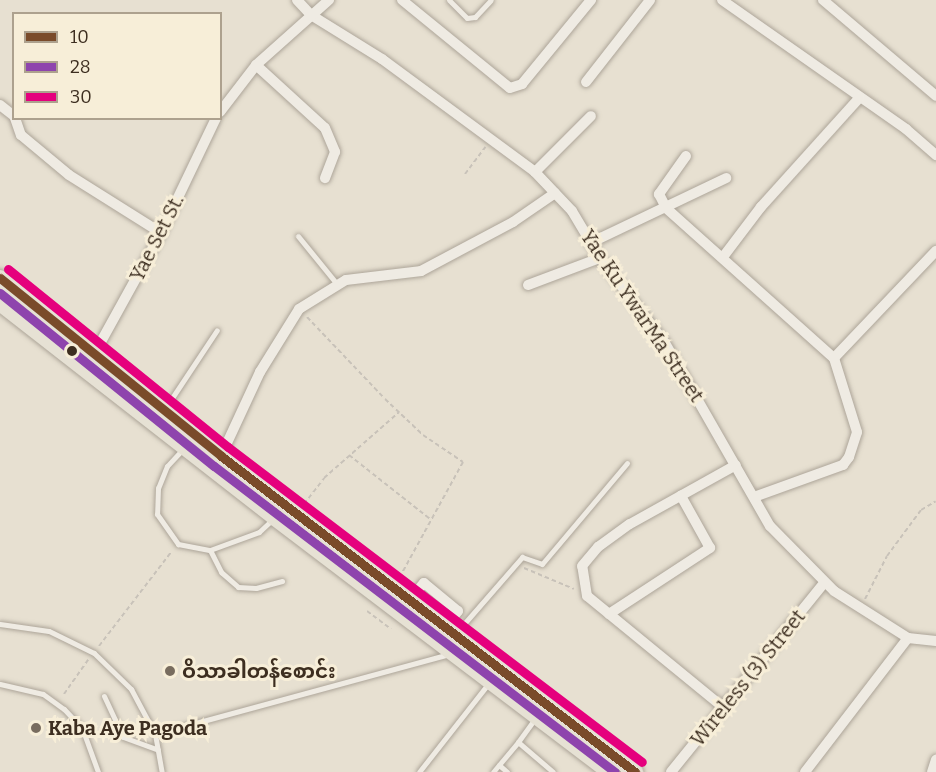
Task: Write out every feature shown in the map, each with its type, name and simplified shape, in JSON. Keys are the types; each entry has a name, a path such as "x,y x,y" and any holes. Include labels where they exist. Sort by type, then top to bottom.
{"main road":[{"path":"0,278 221,456 450,631 537,717 610,772"},
{"path":"0,303 451,653 496,675 635,772"}],"street":[{"name":"Yae Ku YwarMa Street","path":"297,0 310,15 382,59 492,138 535,172 572,211 600,258 665,343 770,525 824,583 908,638 936,641"},
{"path":"222,109 256,65 329,0"},
{"path":"402,0 510,88 522,84 591,0"},
{"path":"586,82 651,0"},
{"path":"722,0 936,155"},
{"path":"823,0 932,92 936,80"},
{"path":"256,65 325,128 335,152 325,178"},
{"path":"723,256 761,207 859,98"},
{"path":"535,172 591,116"},
{"path":"15,120 21,135 69,175 161,233"},
{"name":"Yae Set St.","path":"84,369 95,355 161,233 215,120"},
{"path":"686,156 658,194 666,208 723,256 834,358 857,432 849,457 843,465 754,497"},
{"path":"590,243 726,178"},
{"path":"221,456 260,372 299,309 337,284 422,271 513,222 555,193"},
{"path":"834,358 936,251"},
{"path":"528,285 600,258"},
{"path":"724,708 587,596 582,566 598,547 736,465"},
{"path":"609,614 710,548 681,496"},
{"name":"Wireless (3) Street","path":"671,772 824,583"},
{"path":"805,772 908,638"},
{"path":"932,772 936,760"}],"lane":[{"path":"449,0 467,18 475,17 490,0"},
{"path":"298,236 337,284"},
{"path":"164,411 217,330"},
{"path":"184,448 166,466 158,488 157,514 178,544 210,550 259,532 275,518"},
{"path":"434,640 450,631 522,557 542,564 627,463"},
{"path":"210,550 221,572 238,587 256,588 282,581"},
{"path":"0,624 49,631 94,653 131,689 155,734 162,772"},
{"path":"155,734 451,653"},
{"path":"418,772 496,675"},
{"path":"0,684 43,694 64,709 81,728 98,772"},
{"path":"104,696 123,737 158,750"},
{"path":"493,772 537,717"},
{"path":"518,742 553,772"},
{"path":"499,765 507,772"}],"path":[{"path":"465,174 492,138"},
{"path":"299,309 399,412 463,462 393,587"},
{"path":"297,513 324,478 399,412"},
{"path":"349,454 430,519"},
{"path":"860,608 887,556 921,510 936,501"},
{"path":"64,694 178,544"},
{"path":"516,565 587,596"},
{"path":"366,611 391,629"}],"transit line":[{"name":"30","path":"8,269 228,447 642,762"},
{"name":"10","path":"0,278 221,456 635,772"},
{"name":"28","path":"0,293 214,466 615,772"}],"place":[{"name":"ဝိသာခါတန်စောင်း","path":"170,671"},
{"name":"Kaba Aye Pagoda","path":"36,728"}]}
